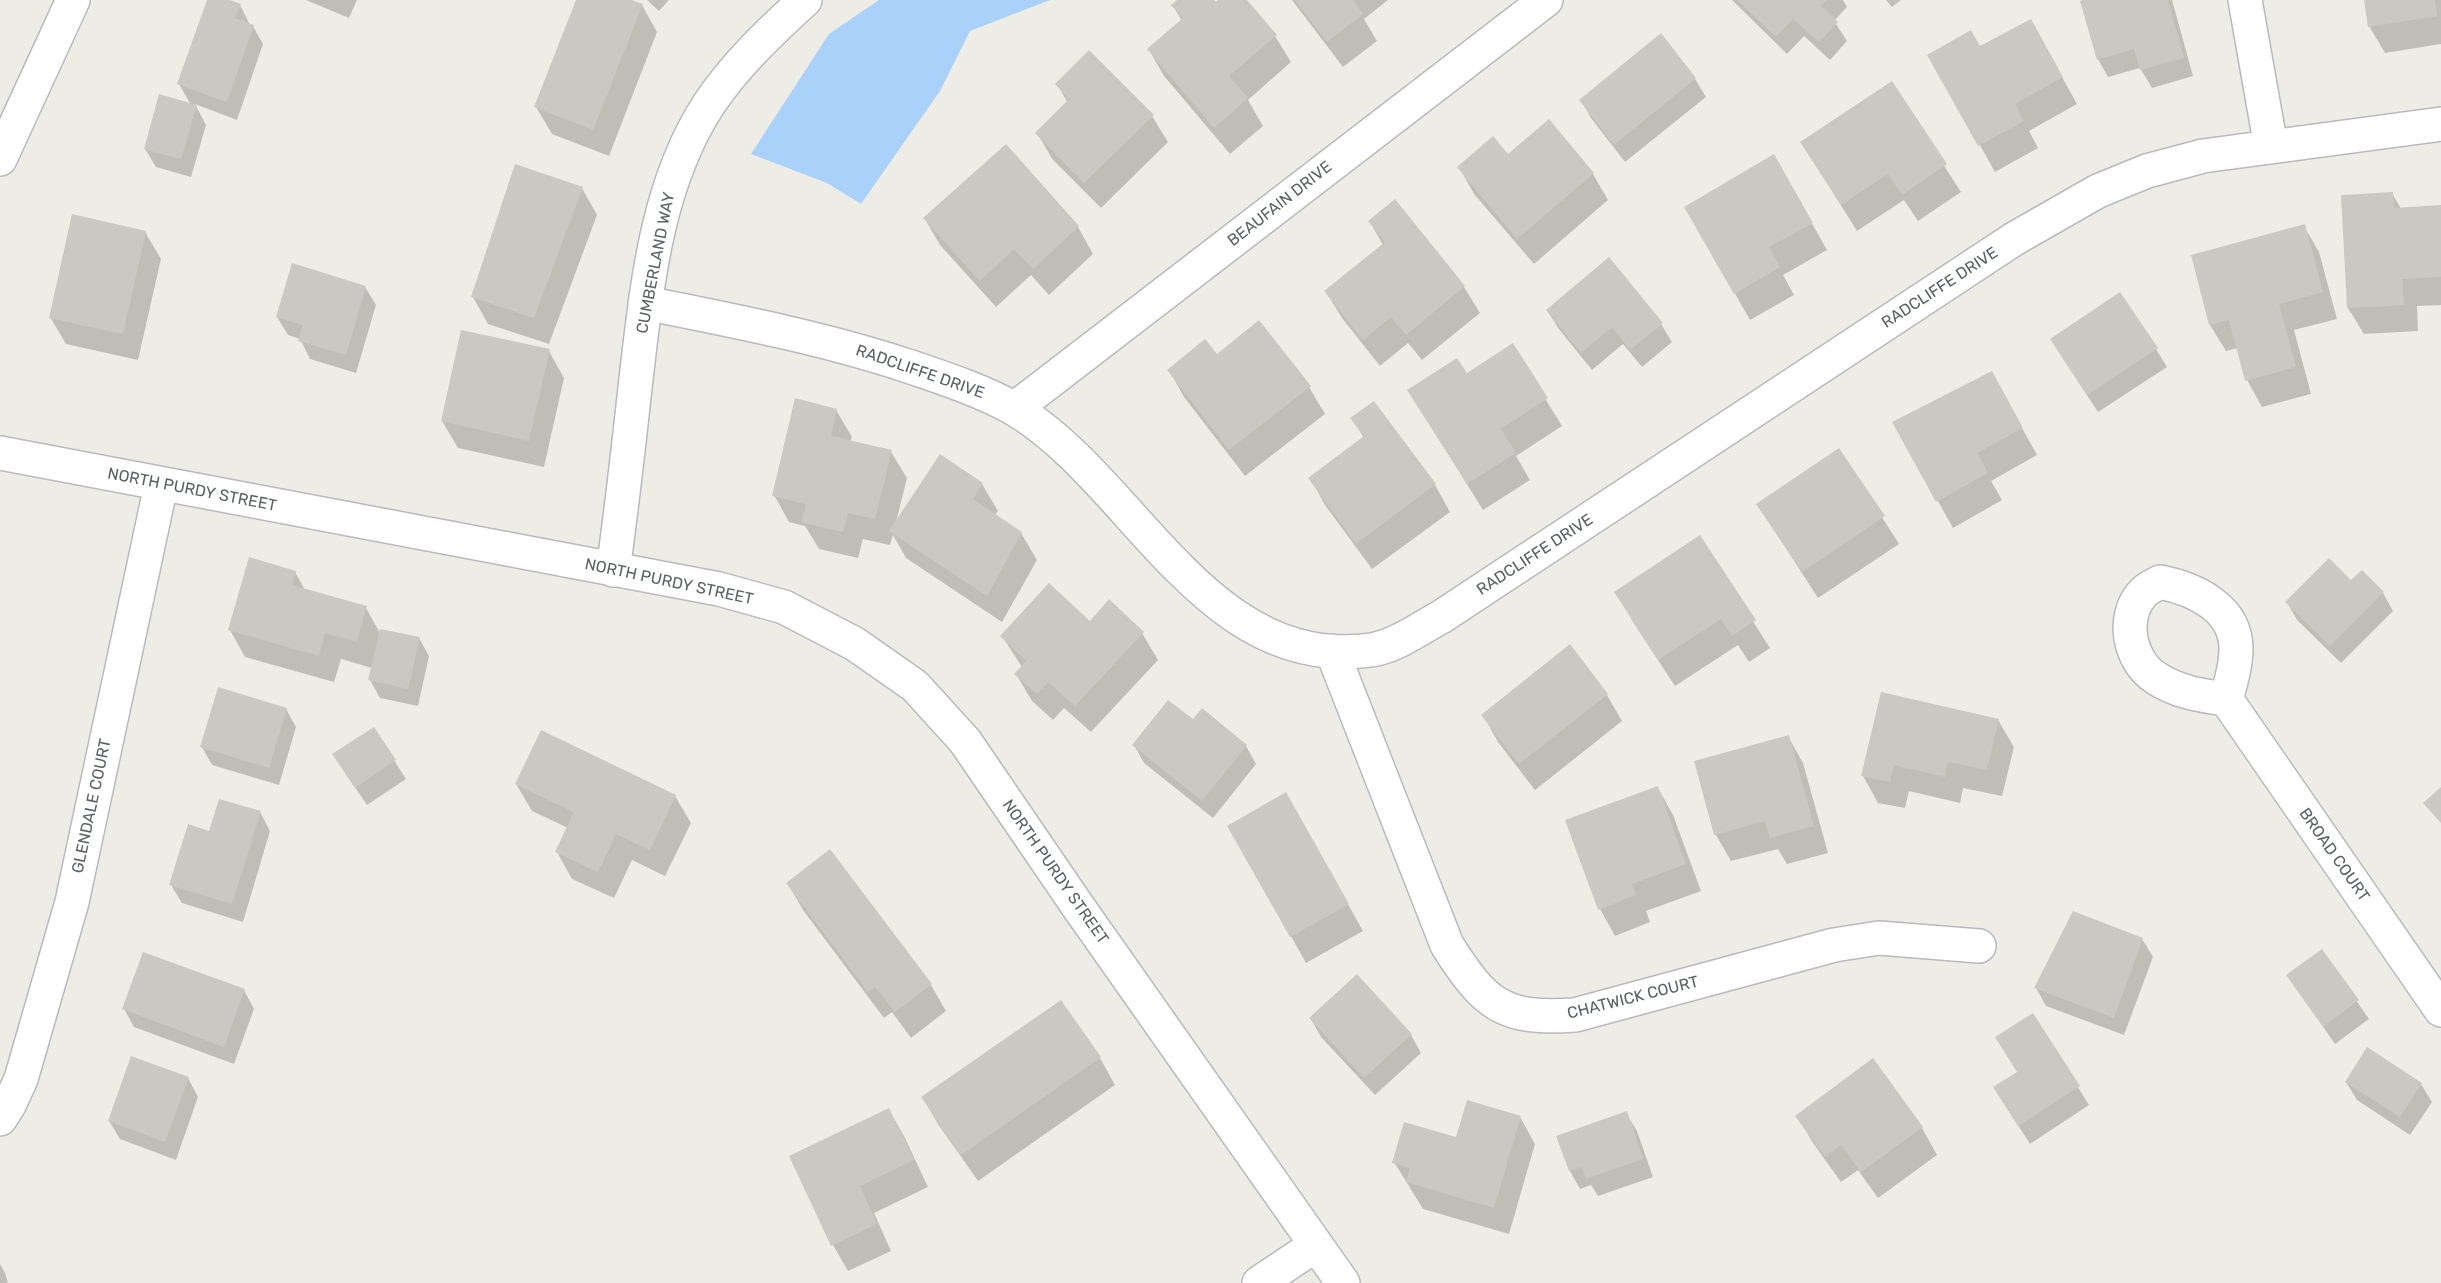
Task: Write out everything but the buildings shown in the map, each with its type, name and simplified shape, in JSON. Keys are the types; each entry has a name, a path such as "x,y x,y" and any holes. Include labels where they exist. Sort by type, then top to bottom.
{"street":[{"path":"0,159 73,0"},
{"name":"CUMBERLAND WAY","path":"614,570 645,303 665,201 689,141 709,104 740,64 805,0"},
{"name":"BEAUFAIN DRIVE","path":"1014,409 1546,0"},
{"path":"2245,0 2271,147"},
{"name":"RADCLIFFE DRIVE","path":"645,303 787,331 865,352 974,388 1014,409 1052,435 1194,583 1224,608 1256,629 1292,643 1332,651 1372,650 1401,639 1441,617 2014,239 2098,191 2147,171 2203,156 2441,124"},
{"name":"NORTH PURDY STREET","path":"0,453 719,589 784,607 855,644 915,686 965,741 1343,1283"},
{"name":"GLENDALE COURT","path":"0,1119 21,1079 72,902 161,485"},
{"name":"CHATWICK COURT","path":"1332,651 1447,945 1466,974 1484,995 1500,1005 1522,1015 1544,1017 1575,1015 1834,945 1879,938 1979,946"},
{"name":"BROAD COURT","path":"2226,699 2441,1010"},
{"path":"1259,1283 1316,1245"}],"water":[{"path":"879,0 1050,0 970,31 940,91 861,204 827,183 751,154 829,34"}]}
